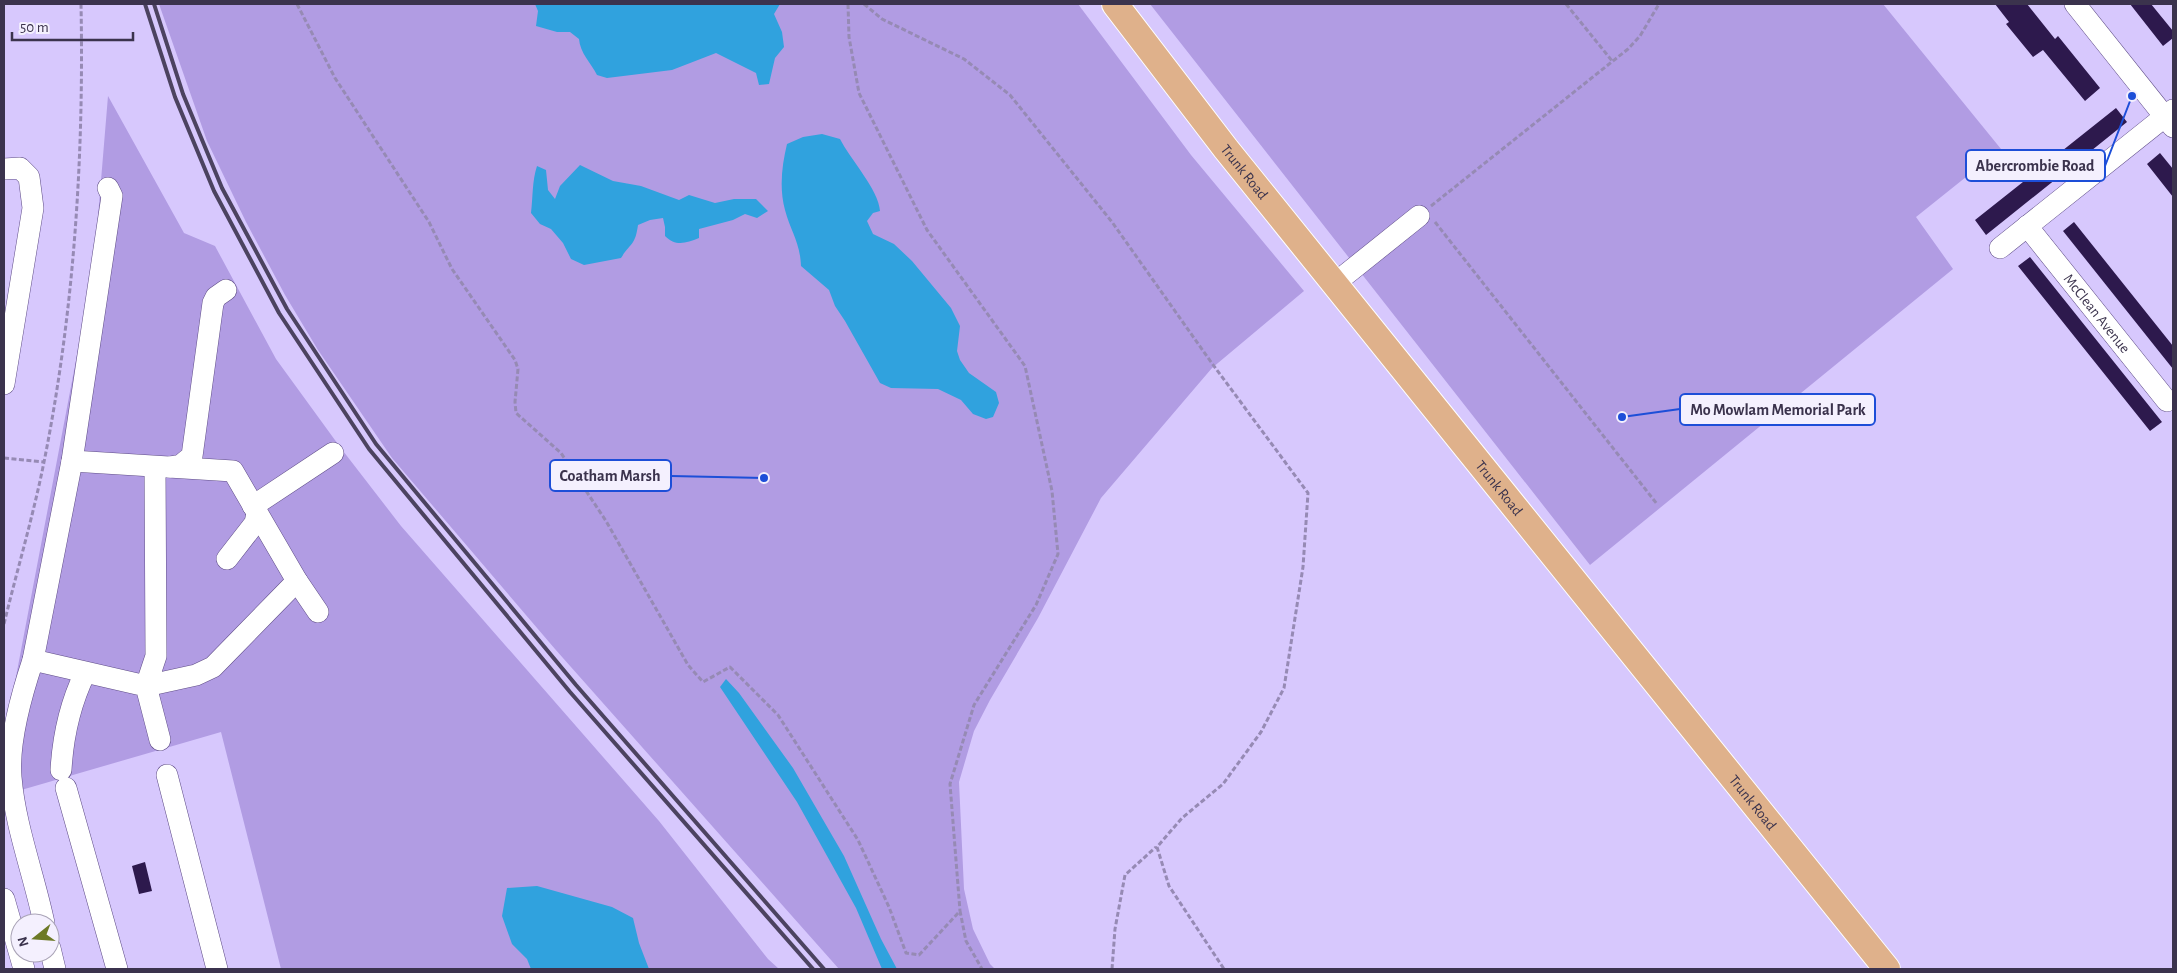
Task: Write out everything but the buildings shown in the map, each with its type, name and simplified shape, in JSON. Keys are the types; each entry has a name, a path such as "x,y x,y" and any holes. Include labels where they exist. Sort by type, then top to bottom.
{"main road":[{"name":"Trunk Road","path":"1115,4 1226,149 1334,284 1888,969"}],"street":[{"path":"2000,248 2171,118 2075,4"},
{"path":"4,168 20,168 29,177 33,208 4,384"},
{"path":"42,913 11,776 13,742 26,682 33,660 72,461 112,196 108,188"},
{"path":"1334,284 1422,213"},
{"name":"McClean Avenue","path":"2028,226 2167,401"},
{"path":"163,467 181,465 192,456 213,302 216,297 226,290"},
{"path":"255,510 333,452"},
{"path":"72,461 233,471 297,581 318,612"},
{"path":"160,740 146,686 156,656 163,467"},
{"path":"227,559 255,523 255,510"},
{"path":"33,660 146,686 196,675 213,667 297,581"},
{"path":"85,673 73,698 62,742 63,779 117,969"},
{"path":"166,775 217,969"},
{"path":"4,899 24,969"}],"path":[{"path":"4,624 44,462 60,371 72,268 80,148 83,74 82,4"},
{"path":"297,4 335,78 429,222 452,269 515,360 518,368 516,413 561,453 606,521 688,665 703,682 730,667 778,715 858,840 889,907 906,953 919,955 960,912"},
{"path":"848,4 849,37 859,93 927,230 1025,366 1052,491 1058,554 1036,606 974,705 950,784 960,912 966,941 982,969"},
{"path":"864,4 882,19 964,58 1010,95 1112,222 1211,362 1308,494 1303,567 1284,688 1260,732 1223,784 1182,818 1157,847 1126,875 1115,929 1112,969"},
{"path":"1566,4 1613,62"},
{"path":"1658,504 1422,213 1613,62 1640,36 1659,4"},
{"path":"4,458 44,462"},
{"path":"1157,847 1169,886 1224,969"}],"shaded area":[{"path":"159,4 1078,4 1191,155 1304,291 1212,368 1101,498 1038,618 974,731 959,782 964,889 973,929 990,964 995,969 839,969 555,649 392,458 318,350 285,295 246,222 207,141"},
{"path":"1150,4 1883,4 2001,149 1916,217 1953,269 1590,565"},
{"path":"108,96 184,233 215,246 276,359 340,447 401,526 659,821 768,959 779,969 281,969 221,732 4,795 4,740 94,265"}],"water":[{"path":"535,4 780,4 774,14 782,32 784,47 775,58 769,84 759,85 756,73 716,53 672,70 607,78 597,75 584,53 579,39 570,32 557,32 536,26 538,11"},
{"path":"822,134 840,139 870,184 880,211 873,213 867,221 873,234 894,244 912,261 951,308 960,326 957,351 960,360 969,373 996,392 999,403 993,417 986,419 973,414 961,400 938,389 891,388 880,383 835,306 829,290 801,266 797,244 783,202 782,177 784,160 787,144 803,137"},
{"path":"580,165 613,181 641,186 679,200 689,195 715,203 734,199 756,199 768,211 757,218 745,214 733,220 699,229 699,238 681,243 673,242 665,236 663,218 650,220 638,225 634,240 621,258 584,265 571,259 563,243 551,229 540,224 531,213 533,183 537,166 546,170 548,190 555,199 560,186"},
{"path":"726,679 739,693 793,768 844,856 881,939 897,969 882,969 856,908 797,802 720,687"},
{"path":"537,886 612,907 633,918 639,943 649,969 531,969 527,959 512,944 502,916 507,888"}],"railway":[{"path":"145,4 175,97 214,191 279,313 369,449 570,692 813,969"},
{"path":"154,4 183,94 222,188 287,309 376,444 576,685 824,969"}],"place":[{"name":"Abercrombie Road","path":"2132,96"},
{"name":"Mo Mowlam Memorial Park","path":"1622,417"},
{"name":"Coatham Marsh","path":"764,478"}]}
